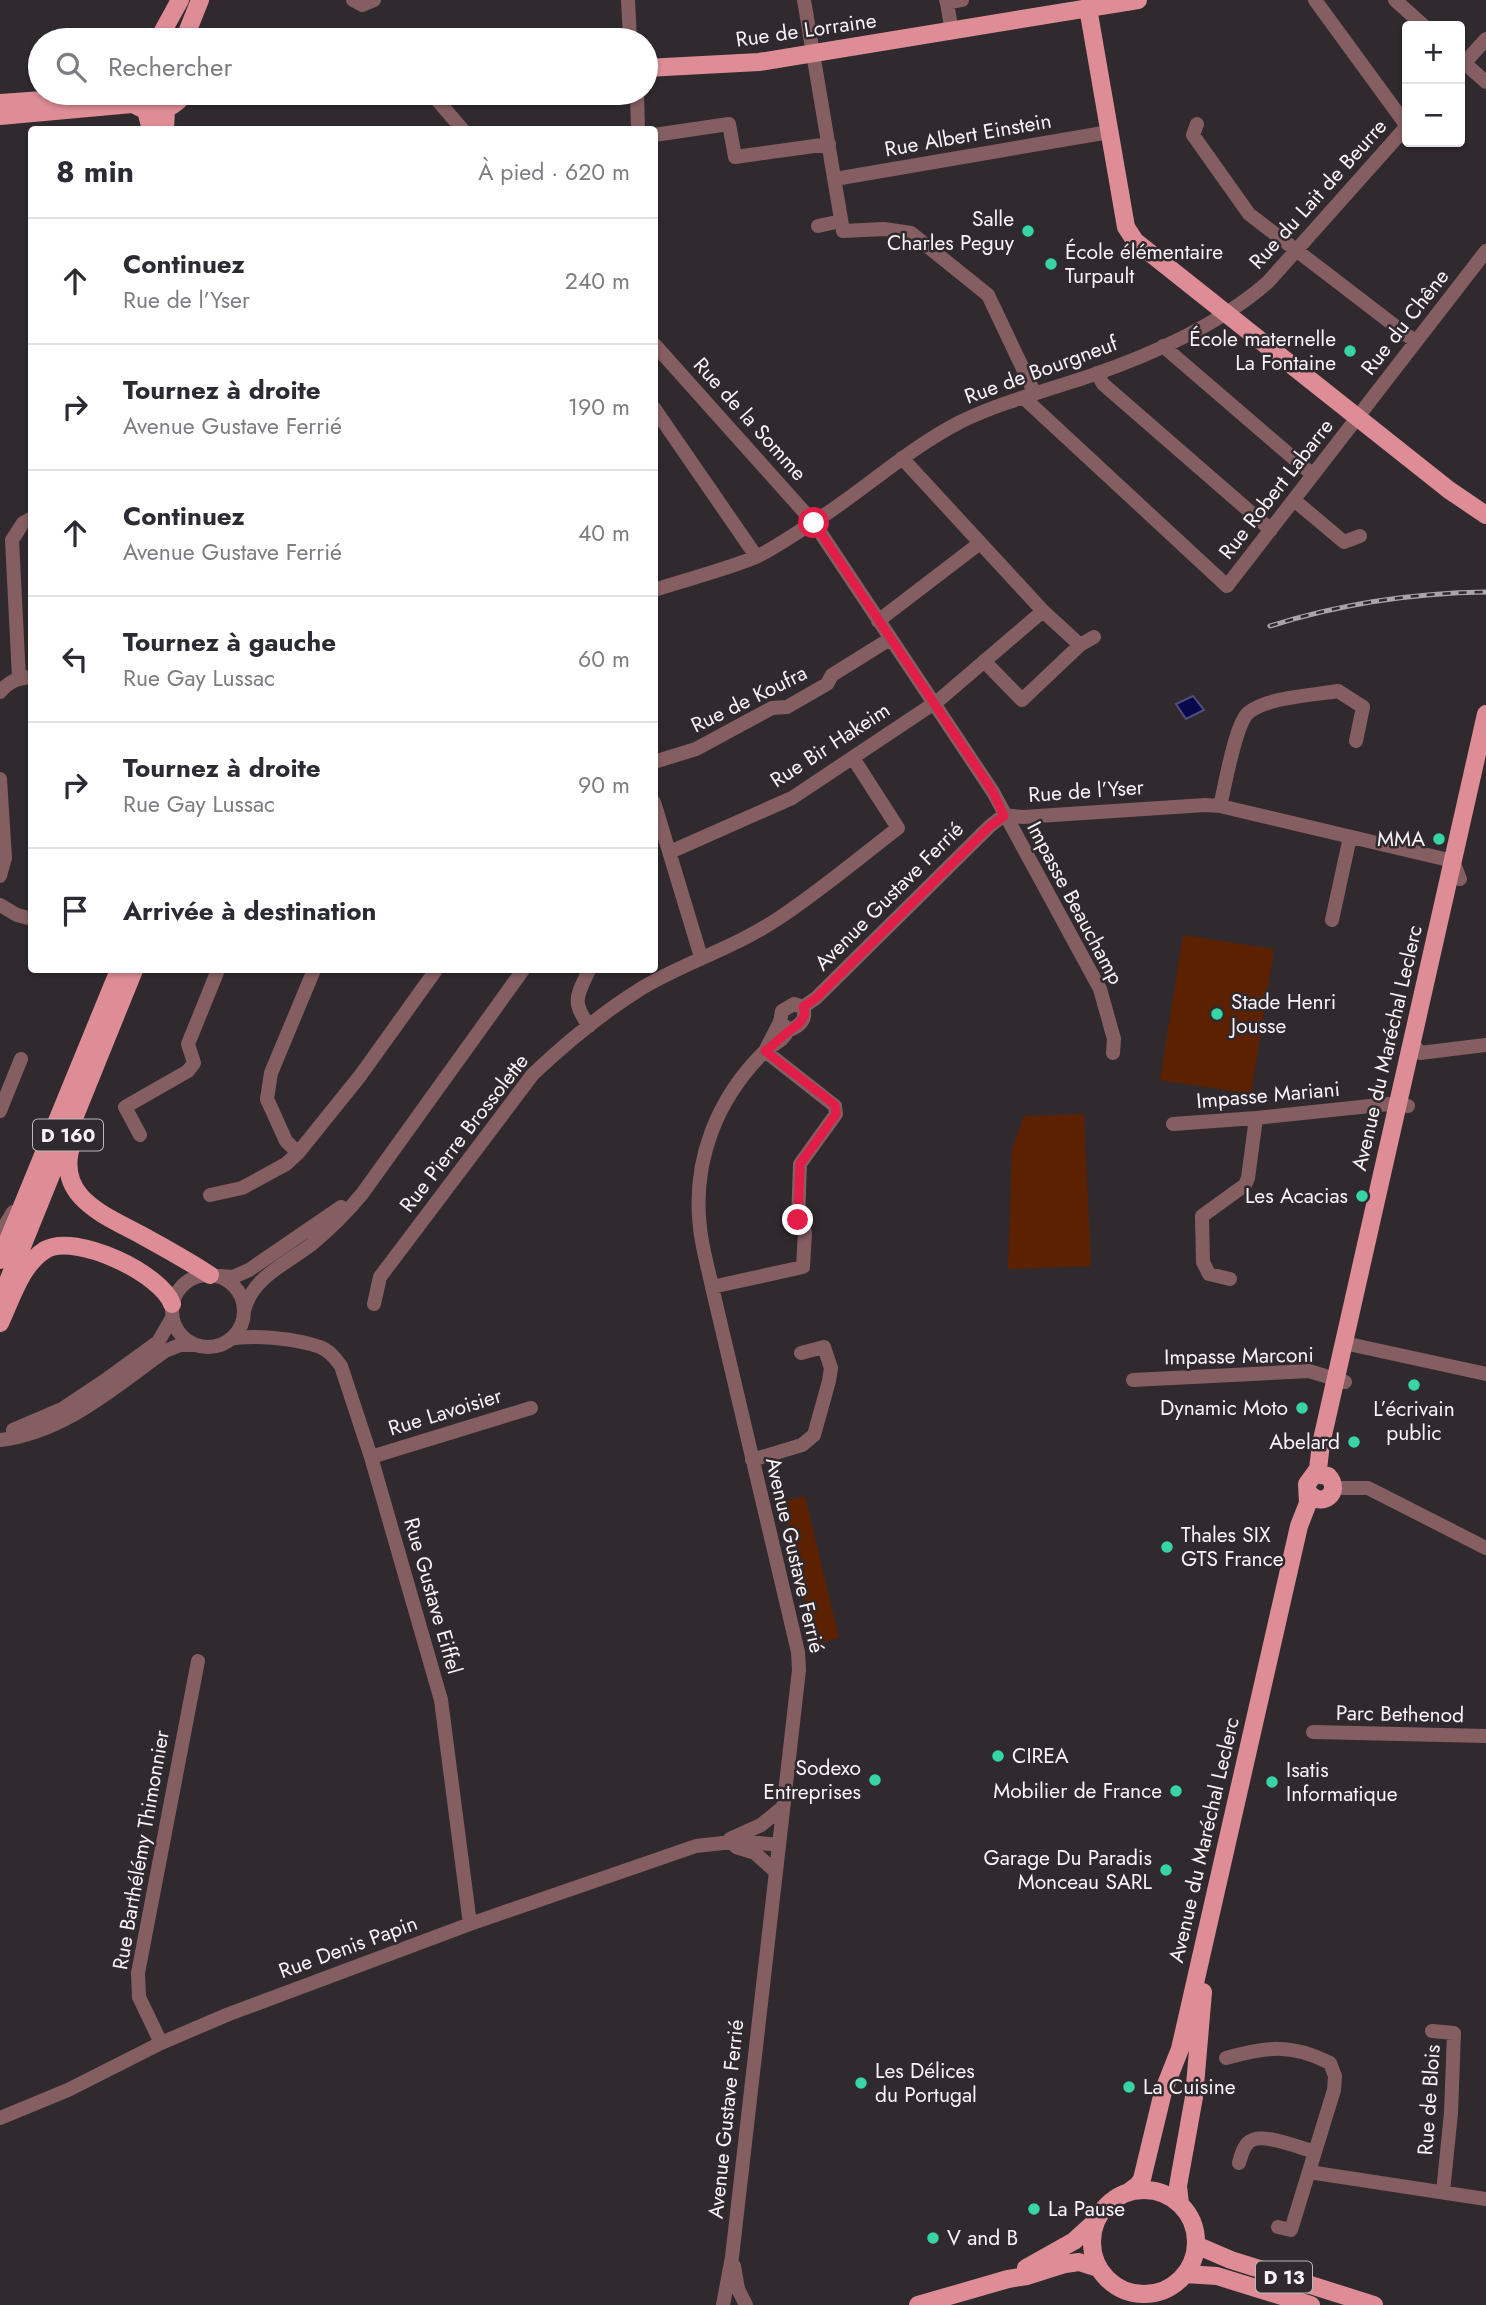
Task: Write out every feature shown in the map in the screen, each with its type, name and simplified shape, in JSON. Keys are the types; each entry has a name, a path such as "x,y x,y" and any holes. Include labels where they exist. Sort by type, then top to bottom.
{"main road":[{"path":"165,28 180,0"},
{"path":"189,28 201,0"},
{"name":"Rue de Lorraine","path":"658,67 759,62 952,32 1087,4 1138,0"},
{"path":"1087,4 1126,227 1135,241 1483,516"},
{"path":"0,103 28,101"},
{"path":"0,116 105,105"},
{"path":"136,105 149,126"},
{"path":"167,126 178,105"},
{"name":"Avenue du Maréchal Leclerc","path":"1180,2204 1178,2186 1194,2097 1201,2002 1311,1521 1333,1436 1340,1380 1416,1047 1486,714"},
{"name":"Avenue du Maréchal Leclerc","path":"1416,1047 1460,879 1486,765"},
{"name":"D 160","path":"0,1260 117,973"},
{"name":"D 160","path":"0,1301 133,973"},
{"path":"98,1061 91,1093 71,1147 69,1168 74,1186 85,1202 98,1213 215,1275"},
{"path":"0,1323 30,1261 48,1248 68,1244 93,1249 139,1272 164,1289 172,1311"},
{"name":"Avenue du Maréchal Leclerc","path":"1130,2191 1142,2179 1163,2092 1180,2049 1296,1540 1308,1503 1321,1486"},
{"path":"1113,2285 1142,2300 1168,2288 1185,2274 1193,2260 1195,2230 1180,2204 1165,2194 1148,2190 1130,2191 1103,2208 1091,2237 1092,2253 1098,2268 1113,2285 1119,2305"},
{"path":"1008,2278 1074,2241 1095,2222"},
{"name":"D 13","path":"1196,2245 1231,2260 1374,2305"},
{"path":"918,2305 1065,2264 1079,2262 1098,2268"},
{"name":"D 13","path":"1185,2274 1217,2276 1311,2305"}],"street":[{"path":"353,0 362,5 374,0"},
{"path":"628,0 629,28"},
{"path":"804,0 842,226"},
{"path":"952,32 946,1 962,0"},
{"path":"1315,0 1402,119"},
{"path":"1395,0 1418,21"},
{"path":"1465,59 1486,39"},
{"path":"1465,66 1486,82"},
{"path":"441,105 460,126"},
{"path":"637,105 638,126"},
{"path":"658,134 729,124 735,157 829,145"},
{"path":"1196,124 1193,135 1249,214 1416,342"},
{"name":"Rue Albert Einstein","path":"835,178 1109,132"},
{"name":"Rue du Lait de Beurre","path":"1224,313 1254,294 1402,132"},
{"path":"818,226 911,233 988,295 1029,396"},
{"name":"Rue du Chêne","path":"1358,418 1486,251"},
{"name":"Rue de Bourgneuf","path":"658,589 756,556 814,523 902,458 958,424 987,410 1097,373 1163,346 1224,313"},
{"path":"1163,346 1313,475"},
{"name":"Rue de la Somme","path":"658,348 814,523"},
{"path":"1097,373 1103,384 1271,530"},
{"name":"Rue Robert Labarre","path":"1029,396 1227,586 1358,418"},
{"path":"658,414 756,556"},
{"path":"902,458 1043,611 1080,645"},
{"path":"1294,500 1344,542 1360,536"},
{"path":"0,692 7,684 25,678 11,558 12,540 23,523 28,520"},
{"name":"Rue de l’Yser","path":"814,523 993,792 1004,816 1023,817 1205,804 1453,861"},
{"path":"878,621 980,543"},
{"name":"Rue Bir Hakeim","path":"670,852 792,799 934,703 1043,611"},
{"path":"985,662 1022,700 1080,645 1094,637"},
{"name":"Rue de Koufra","path":"658,761 696,749 772,708 787,707 827,684 832,675 890,639"},
{"path":"1220,806 1240,725 1249,713 1264,705 1338,691 1363,707 1356,741"},
{"name":"Rue Pierre Brossolette","path":"374,1304 380,1277 533,1074 589,1026 641,989 779,919 898,828 853,758"},
{"path":"0,779 5,858 0,876"},
{"path":"658,814 701,957"},
{"name":"Avenue Gustave Ferrié","path":"723,2305 732,2257 799,1670 798,1652 700,1229 700,1170 721,1108 730,1091 785,1026 782,1011 788,1006 798,1004 803,1007 816,998 990,826 1004,816"},
{"name":"Impasse Beauchamp","path":"1004,816 1100,989 1114,1039 1113,1053"},
{"path":"1332,920 1350,837"},
{"path":"1453,861 1460,879"},
{"path":"0,905 28,918"},
{"path":"139,1135 125,1107 188,1071 194,1063 188,1044 217,973"},
{"path":"299,1153 286,1140 267,1099 271,1073 313,973"},
{"path":"210,1195 242,1188 286,1164 299,1153 360,1076 434,973"},
{"path":"0,1437 43,1430 66,1420 165,1351 180,1345 220,1344 230,1339 237,1331 247,1299 259,1283 341,1219 362,1194 521,973"},
{"path":"588,973 579,993 577,1010 589,1026"},
{"path":"1416,1047 1486,1045"},
{"path":"712,1287 803,1267 805,1232 798,1220 800,1164 836,1114 835,1105 765,1051"},
{"path":"0,1111 21,1059"},
{"name":"Impasse Mariani","path":"1173,1124 1403,1105"},
{"path":"1230,1279 1209,1273 1203,1262 1202,1216 1245,1185 1256,1118"},
{"path":"0,1437 62,1409 158,1342 181,1286 199,1275 233,1277 249,1270 331,1215 411,1127"},
{"path":"0,1234 37,1171"},
{"path":"215,1275 237,1290 243,1314"},
{"path":"172,1311 182,1336 199,1346"},
{"name":"Rue Gustave Eiffel","path":"243,1314 260,1334 269,1338"},
{"name":"Rue Gustave Eiffel","path":"230,1339 248,1336 319,1347 333,1355 341,1366 371,1457 441,1700 470,1924"},
{"path":"1348,1345 1486,1374"},
{"path":"752,1460 802,1445 814,1435 831,1368 824,1347 801,1353"},
{"name":"Impasse Marconi","path":"1133,1380 1309,1371 1340,1380"},
{"name":"Rue Lavoisier","path":"371,1457 531,1408"},
{"path":"1321,1486 1368,1488 1486,1548"},
{"name":"Rue Barthélémy Thimonnier","path":"161,2043 139,1997 138,1973 198,1661"},
{"name":"Parc Bethenod","path":"1313,1732 1486,1736"},
{"name":"Rue Denis Papin","path":"722,1842 761,1825 783,1807"},
{"name":"Rue Denis Papin","path":"722,1842 755,1853 776,1872"},
{"name":"Rue Denis Papin","path":"0,2118 68,2090 161,2043 229,2014 470,1924 696,1846 722,1842 765,1842 779,1845"},
{"name":"Rue de Blois","path":"1432,2031 1454,2033 1451,2113 1443,2192"},
{"path":"1226,2059 1278,2047 1315,2055 1330,2063 1335,2077 1334,2090 1292,2230 1278,2227"},
{"path":"1239,2163 1249,2141 1259,2137 1315,2152"},
{"path":"1309,2172 1486,2199"},
{"name":"Avenue Gustave Ferrié","path":"732,2257 738,2289 746,2305"}],"shaded area":[{"path":"1193,696 1204,710 1186,719 1176,704"},
{"name":"Stade Henri Jousse","path":"1183,935 1274,949 1251,1094 1160,1080"},
{"path":"1084,1114 1091,1266 1008,1269 1012,1149 1024,1116"},
{"path":"805,1496 839,1638 814,1644 782,1502"}],"railway":[{"path":"1270,626 1376,601 1486,592"}],"place":[{"name":"Salle Charles Peguy","path":"1028,231"},
{"name":"École élémentaire Turpault","path":"1051,264"},
{"name":"École maternelle La Fontaine","path":"1350,351"},
{"name":"MMA","path":"1439,839"},
{"name":"Stade Henri Jousse","path":"1217,1014"},
{"name":"Les Acacias","path":"1362,1196"},
{"name":"L’écrivain public","path":"1414,1385"},
{"name":"Dynamic Moto","path":"1302,1408"},
{"name":"Abelard","path":"1354,1442"},
{"name":"Thales SIX GTS France","path":"1167,1547"},
{"name":"CIREA","path":"998,1756"},
{"name":"Sodexo Entreprises","path":"875,1780"},
{"name":"Isatis Informatique","path":"1272,1782"},
{"name":"Mobilier de France","path":"1176,1791"},
{"name":"Garage Du Paradis Monceau SARL","path":"1166,1870"},
{"name":"Les Délices du Portugal","path":"861,2083"},
{"name":"La Cuisine","path":"1129,2087"},
{"name":"La Pause","path":"1034,2209"},
{"name":"V and B","path":"933,2238"}],"route":[{"path":"798,1220 800,1164 836,1114 835,1105 765,1051 782,1039 789,1030 796,1028 805,1013 803,1007 816,998 990,826 1004,816 993,792 814,523"}]}
